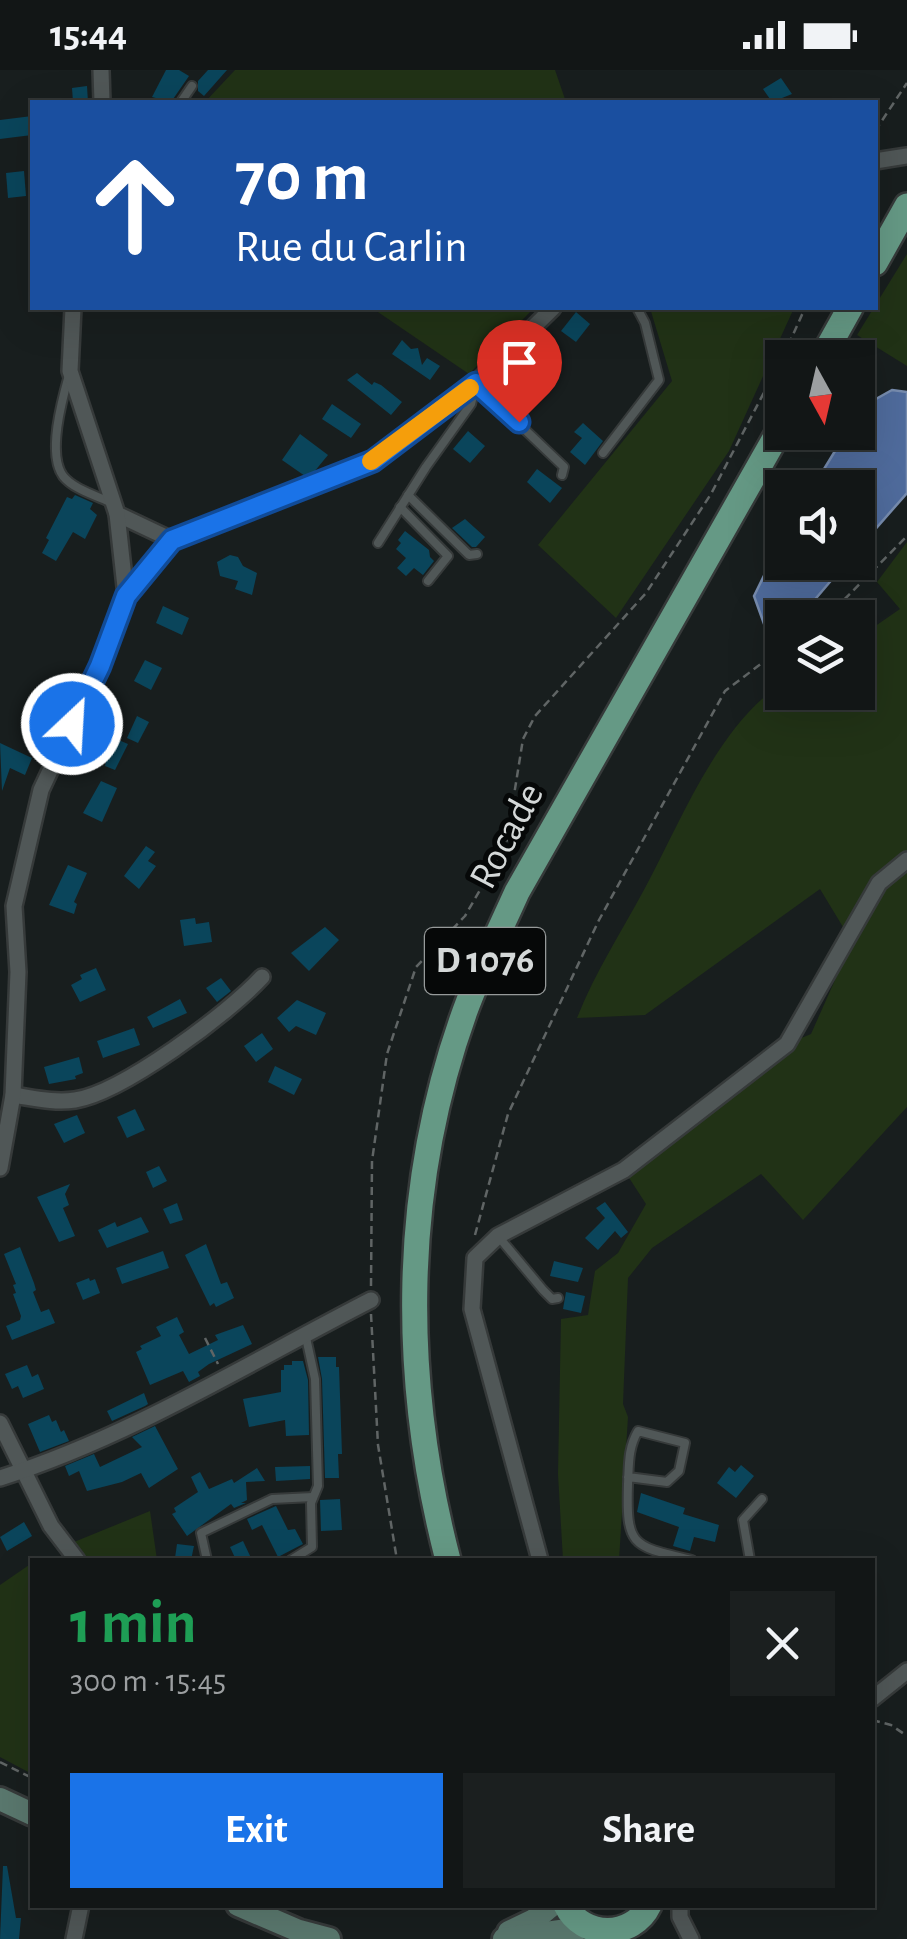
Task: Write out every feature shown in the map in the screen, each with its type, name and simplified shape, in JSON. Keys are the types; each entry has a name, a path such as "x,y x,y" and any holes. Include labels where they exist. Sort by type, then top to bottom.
{"main road":[{"path":"878,259 907,206"},
{"path":"832,340 849,310"},
{"name":"Rocade","path":"448,1558 426,1462 414,1351 419,1213 433,1126 448,1066 477,981 517,892 768,450"},
{"path":"568,1908 581,1928 612,1938 645,1922"}],"street":[{"path":"101,70 102,100"},
{"path":"878,160 907,156"},
{"path":"73,310 70,371 114,509 126,596"},
{"path":"0,1168 13,1095 18,972 7,904 41,790 100,666 126,596 172,540 373,461 476,383 551,310"},
{"path":"114,509 172,540"},
{"path":"539,1558 472,1308 475,1258 498,1236 624,1170 787,1044 878,884 907,860"},
{"path":"13,1095 48,1101 74,1100 103,1092 206,1026 262,977"},
{"path":"0,1478 156,1412 371,1300"},
{"path":"0,1424 51,1526 75,1558"},
{"path":"875,1697 907,1671"},
{"path":"0,1799 30,1813"},
{"path":"74,1939 80,1908"},
{"path":"245,1908 329,1939"},
{"path":"495,1939 534,1920 548,1908"},
{"path":"680,1908 680,1917 691,1939"},
{"path":"504,1939 581,1928"}],"lane":[{"path":"182,100 192,86"},
{"path":"603,454 660,380 639,310"},
{"path":"70,371 56,446 62,474 114,509"},
{"path":"476,383 564,467 562,475"},
{"path":"378,543 471,404 476,383"},
{"path":"408,495 468,555 477,554"},
{"path":"400,507 448,556 428,581"},
{"path":"498,1236 543,1290 558,1298"},
{"path":"295,1558 312,1547 312,1497 318,1486 316,1379 306,1333"},
{"path":"628,1477 667,1482 679,1471 685,1443 638,1430 630,1446 628,1477 626,1514 630,1534 649,1550 683,1558"},
{"path":"207,1558 201,1533 272,1499 312,1497"},
{"path":"750,1558 743,1520 762,1499"}],"path":[{"path":"878,126 907,83"},
{"path":"791,340 803,310"},
{"path":"844,600 907,536"},
{"path":"474,1233 508,1114 599,920 725,691 765,661"},
{"path":"205,1338 224,1376"},
{"path":"875,1721 907,1736"},
{"path":"0,1762 30,1777"}],"green space":[{"path":"235,70 555,70 565,100 207,100"},
{"path":"907,254 907,366 875,346 875,340 857,335 872,310 878,310 878,301"},
{"path":"375,310 532,310 469,374"},
{"path":"651,310 793,310 779,340 765,340 765,372 729,451 616,618 538,545 672,381"},
{"path":"907,542 907,1107 803,1220 761,1174 652,1248 628,1278 623,1404 628,1417 619,1558 563,1558 558,1474 561,1319 588,1315 595,1271 618,1253 646,1204 624,1170 787,1044 811,1034 843,962 843,927 820,889 645,1015 577,1018 687,805 739,723 765,697 765,710 875,710 875,626 900,609 877,582"},
{"path":"150,1511 157,1558 86,1558 74,1542"},
{"path":"30,1564 30,1773 0,1757 0,1585"}],"water":[{"path":"892,390 907,392 907,493 875,530 875,470 823,470 836,450 875,450 875,400"},
{"path":"765,574 765,580 832,580 814,600 765,600 765,624 754,596"}],"building":[{"path":"166,70 179,70 189,76 172,100 152,97"},
{"path":"208,70 227,70 204,96 198,91 198,81"},
{"path":"781,78 792,94 771,100 763,89"},
{"path":"87,86 88,100 73,100 72,88"},
{"path":"30,116 30,135 0,139 0,120"},
{"path":"24,171 26,196 8,198 6,173"},
{"path":"576,312 590,324 576,342 561,331"},
{"path":"402,340 411,349 418,348 422,365 427,358 440,366 430,380 392,354"},
{"path":"538,347 559,371 547,382 526,359"},
{"path":"357,373 402,402 391,415 347,380"},
{"path":"332,404 361,424 351,438 322,419"},
{"path":"583,423 603,441 585,465 570,452 582,438 574,432"},
{"path":"468,431 485,446 470,463 453,449"},
{"path":"300,434 328,455 314,472 305,476 282,460"},
{"path":"537,469 562,488 550,503 527,482"},
{"path":"75,495 93,503 90,509 97,515 85,539 73,532 56,561 42,553 49,540 46,538 67,497 72,499"},
{"path":"465,519 485,537 476,547 452,528"},
{"path":"405,531 429,550 434,561 423,575 414,568 406,576 397,568 406,558 396,549"},
{"path":"230,555 257,573 252,595 235,589 238,581 220,576 217,562"},
{"path":"163,606 189,618 182,635 156,623"},
{"path":"145,660 162,668 151,690 134,681"},
{"path":"137,716 149,722 138,743 127,738"},
{"path":"107,735 128,744 115,770 105,766 107,758 99,754"},
{"path":"0,743 32,758 25,775 10,768 2,791"},
{"path":"101,781 117,788 102,822 83,813"},
{"path":"146,846 155,852 148,861 156,866 139,889 124,876"},
{"path":"68,865 87,873 74,902 74,914 49,905"},
{"path":"195,918 196,924 209,922 212,942 184,946 180,920"},
{"path":"325,927 339,940 309,971 291,953"},
{"path":"96,968 106,990 80,1002 71,985 82,979 80,975"},
{"path":"221,978 231,991 217,1002 206,988"},
{"path":"180,999 187,1013 153,1028 147,1017"},
{"path":"297,1000 326,1013 316,1035 296,1026 289,1032 277,1018"},
{"path":"134,1028 140,1045 103,1058 97,1041"},
{"path":"262,1033 273,1049 256,1062 244,1046"},
{"path":"79,1057 83,1073 76,1079 49,1084 44,1067"},
{"path":"275,1066 302,1079 294,1095 268,1082"},
{"path":"135,1109 145,1130 127,1138 117,1117"},
{"path":"77,1115 85,1133 64,1143 54,1124"},
{"path":"159,1166 167,1181 153,1188 146,1172"},
{"path":"70,1184 65,1194 69,1205 63,1208 75,1236 59,1242 37,1197"},
{"path":"605,1202 628,1232 621,1238 615,1231 598,1250 585,1238 605,1218 596,1208"},
{"path":"177,1203 183,1220 170,1224 163,1209"},
{"path":"141,1217 149,1232 107,1248 98,1230"},
{"path":"206,1244 221,1284 227,1282 234,1298 216,1307 214,1303 210,1306 185,1255"},
{"path":"20,1247 41,1312 49,1309 55,1323 12,1340 6,1326 21,1316 13,1294 16,1284 4,1254"},
{"path":"163,1251 169,1268 122,1284 116,1268"},
{"path":"554,1261 583,1268 578,1282 550,1276"},
{"path":"95,1279 100,1293 83,1300 76,1283"},
{"path":"566,1292 585,1296 581,1313 563,1309"},
{"path":"177,1317 184,1332 179,1335 189,1354 218,1340 215,1335 243,1325 252,1344 209,1364 189,1382 183,1371 150,1385 136,1352 161,1336 156,1327"},
{"path":"318,1357 336,1357 339,1367 339,1478 325,1478"},
{"path":"292,1361 303,1361 308,1380 309,1435 286,1436 285,1420 249,1427 243,1399 281,1392 281,1370 284,1365 292,1365"},
{"path":"27,1365 32,1377 38,1374 44,1389 23,1398 18,1386 12,1389 5,1374"},
{"path":"144,1393 148,1404 112,1421 107,1411"},
{"path":"49,1415 69,1441 40,1452 28,1424"},
{"path":"155,1426 178,1469 149,1488 141,1473 87,1491 79,1471 69,1476 65,1466 94,1454 100,1467 142,1447 132,1437"},
{"path":"741,1465 754,1476 736,1498 717,1483 729,1467 735,1472"},
{"path":"310,1466 310,1479 276,1481 275,1467"},
{"path":"257,1468 265,1481 246,1482 247,1500 241,1503 246,1503 234,1508 231,1504 187,1536 172,1514 176,1512 174,1508 198,1492 191,1477 200,1472 209,1489 232,1479 234,1483"},
{"path":"641,1493 685,1508 683,1514 719,1525 715,1542 694,1537 690,1551 673,1546 679,1527 637,1512"},
{"path":"340,1499 342,1530 321,1531 320,1500"},
{"path":"276,1506 288,1530 295,1529 303,1544 278,1557 262,1525 252,1530 247,1519"},
{"path":"24,1522 32,1536 7,1551 0,1537"},
{"path":"243,1541 251,1558 235,1558 230,1547"},
{"path":"177,1544 194,1546 191,1558 175,1558"},
{"path":"3,1866 7,1866 16,1918 21,1918 19,1939 0,1939"}],"slow traffic":[{"path":"371,461 470,388"}],"route":[{"path":"72,724 100,666 126,596 172,540 373,461 476,383 519,422"}]}
